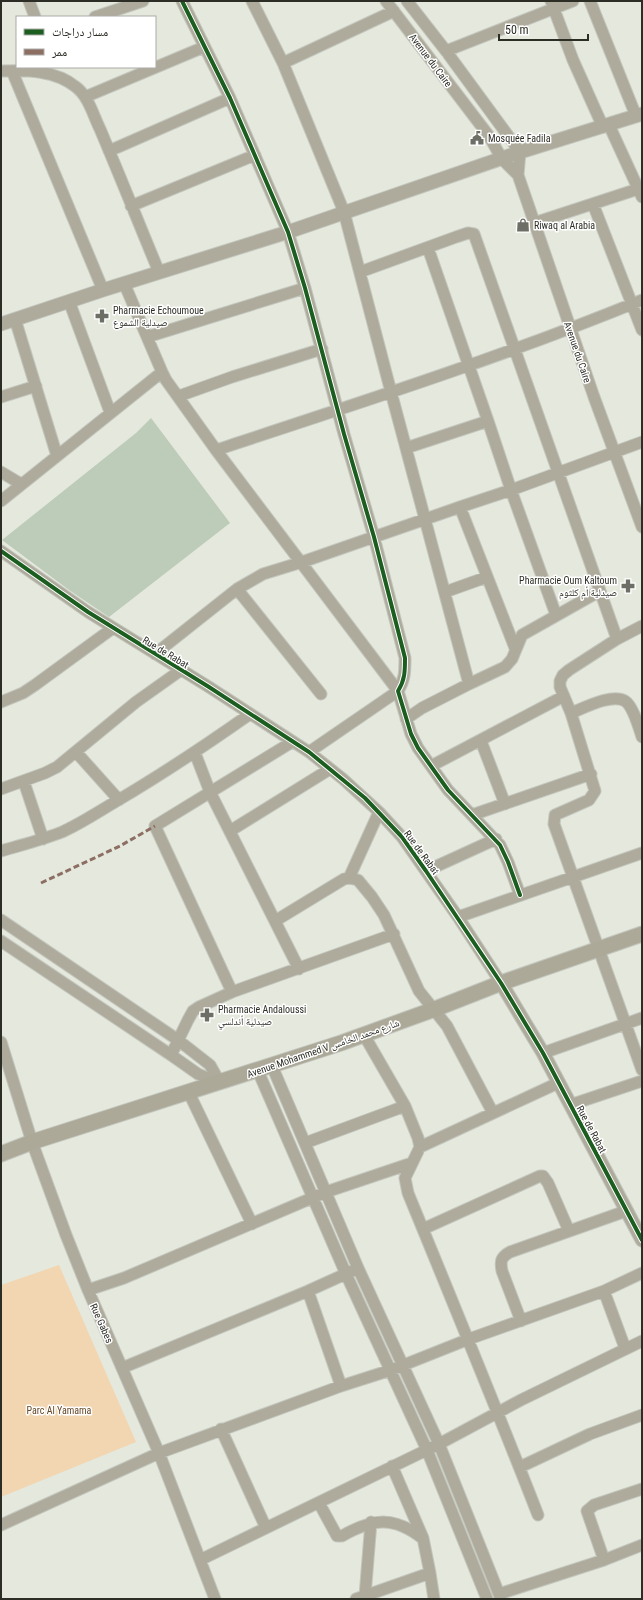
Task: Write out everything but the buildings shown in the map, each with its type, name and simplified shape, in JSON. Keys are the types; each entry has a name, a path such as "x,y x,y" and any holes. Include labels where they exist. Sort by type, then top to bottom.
{"main road":[{"name":"Avenue Mohammed V شارع محمد الخامس","path":"1,1154 32,1142 189,1093 364,1035 642,934"}],"street":[{"path":"29,1 35,16"},
{"path":"98,16 143,1"},
{"path":"182,1 230,98 288,232 374,537 405,658 405,675 403,683 398,691 309,752"},
{"path":"252,1 283,63 344,212 469,684"},
{"name":"Avenue du Caire","path":"386,1 489,136 502,158 518,175"},
{"path":"446,52 553,5 573,1"},
{"path":"1,324 124,283 288,232 520,152 639,115 590,1"},
{"name":"Avenue du Caire","path":"412,2 446,52 520,152 518,175 570,329 642,527"},
{"path":"534,222 593,204 640,193 573,60 553,5"},
{"path":"283,63 394,12"},
{"path":"156,67 204,47"},
{"path":"85,97 154,68"},
{"path":"103,290 6,71 53,71 77,88 85,97 159,272"},
{"path":"109,151 230,98"},
{"path":"131,206 255,155"},
{"path":"593,204 637,302 642,330"},
{"path":"360,272 468,233 474,234 617,639"},
{"path":"428,248 511,490 556,615"},
{"path":"124,283 162,372 216,450 398,691 414,741 448,790 496,839 506,857 520,895"},
{"path":"147,337 305,288"},
{"path":"69,301 110,412"},
{"path":"216,450 338,410 514,349 570,329 637,302"},
{"path":"15,319 57,456"},
{"path":"179,396 232,377 322,350"},
{"path":"1,501 110,412 162,372"},
{"path":"1,398 36,386"},
{"path":"406,448 488,421"},
{"path":"155,654 237,589 263,574 558,474 642,442"},
{"path":"1,472 21,484"},
{"path":"460,507 515,648"},
{"name":"Rue de Rabat","path":"1,551 88,612 309,752 379,812 402,837 458,917 501,984 543,1053 642,1240"},
{"path":"445,592 488,577"},
{"path":"237,589 321,694"},
{"path":"406,719 422,708 505,667 512,659 515,648 522,635 600,591"},
{"path":"642,626 617,639 563,675 560,681 560,687 571,713 591,774 595,792 589,800 558,812 554,819 554,824 642,1070"},
{"path":"1,702 23,693 113,628"},
{"path":"1,789 24,782 57,767 136,702 181,670"},
{"path":"431,766 564,696"},
{"path":"571,713 605,700 617,698 625,701 631,708 642,737"},
{"path":"1,851 63,832 119,800 195,753 250,714"},
{"path":"481,741 506,804"},
{"path":"232,992 155,826 292,742"},
{"path":"76,752 119,800"},
{"path":"195,753 210,792 299,968"},
{"path":"230,831 330,769"},
{"path":"472,815 591,774"},
{"path":"24,782 43,839"},
{"path":"349,878 379,812"},
{"path":"426,871 496,839"},
{"path":"458,917 642,853"},
{"path":"275,921 344,879 349,878 358,880 364,886 384,916 394,934 419,990 447,1026 493,1113"},
{"path":"1,920 178,1040 210,1065 220,1083"},
{"path":"171,1055 193,1011 202,1005 232,992 394,934"},
{"path":"1,941 198,1074 220,1083"},
{"path":"543,1053 642,1018"},
{"path":"364,1035 405,1106 414,1127 420,1147"},
{"name":"Rue Gabes","path":"1,1042 32,1142 88,1290 159,1453 215,1599"},
{"path":"265,1068 305,1143 358,1268 439,1444 500,1596 641,1547"},
{"path":"265,1068 313,1197 346,1274 427,1450 487,1599"},
{"path":"570,1106 642,1081"},
{"path":"538,1515 520,1467 496,1413 469,1339 423,1229 406,1184 406,1175 420,1147 558,1083"},
{"path":"189,1093 252,1224"},
{"path":"305,1143 405,1106"},
{"path":"88,1290 124,1278 313,1197 412,1164"},
{"path":"423,1229 540,1176 543,1176 548,1183 570,1231"},
{"path":"520,1321 500,1264 502,1258 510,1252 626,1211"},
{"path":"122,1368 308,1291 358,1268"},
{"path":"1,1525 159,1453 340,1386 391,1370 469,1339 604,1291 642,1273"},
{"path":"308,1291 340,1386"},
{"path":"604,1291 625,1348"},
{"path":"200,1560 427,1450 496,1413 625,1348 642,1341"},
{"path":"520,1467 590,1434 642,1416"},
{"path":"221,1429 266,1528"},
{"path":"392,1466 423,1538 434,1599"},
{"path":"604,1560 587,1511 594,1505 642,1489"},
{"path":"319,1503 337,1536 342,1536 371,1522 396,1523 411,1529 423,1538"},
{"path":"371,1522 361,1597 430,1574"}],"green space":[{"name":"Parc Al Yamama","path":"59,1265 136,1442 1,1497 1,1285"}],"marked path":[{"path":"41,883 120,846 155,826"}],"cycle path":[{"path":"182,1 230,98 288,232 374,537 405,658 404,675 398,691 411,734 418,748 448,790 500,845 520,895"},
{"path":"1,551 88,612 209,687 309,752 365,798 402,837 501,983 543,1053 642,1240"}],"place":[{"name":"Mosquée Fadila","path":"477,138"},
{"name":"Riwaq al Arabia","path":"523,225"},
{"name":"Pharmacie Echoumoue صيدلية الشموع","path":"102,316"},
{"name":"Pharmacie Oum Kaltoum صيدلية أم كلثوم","path":"628,586"},
{"name":"Pharmacie Andaloussi صيدلية أندلسي","path":"207,1015"}]}
